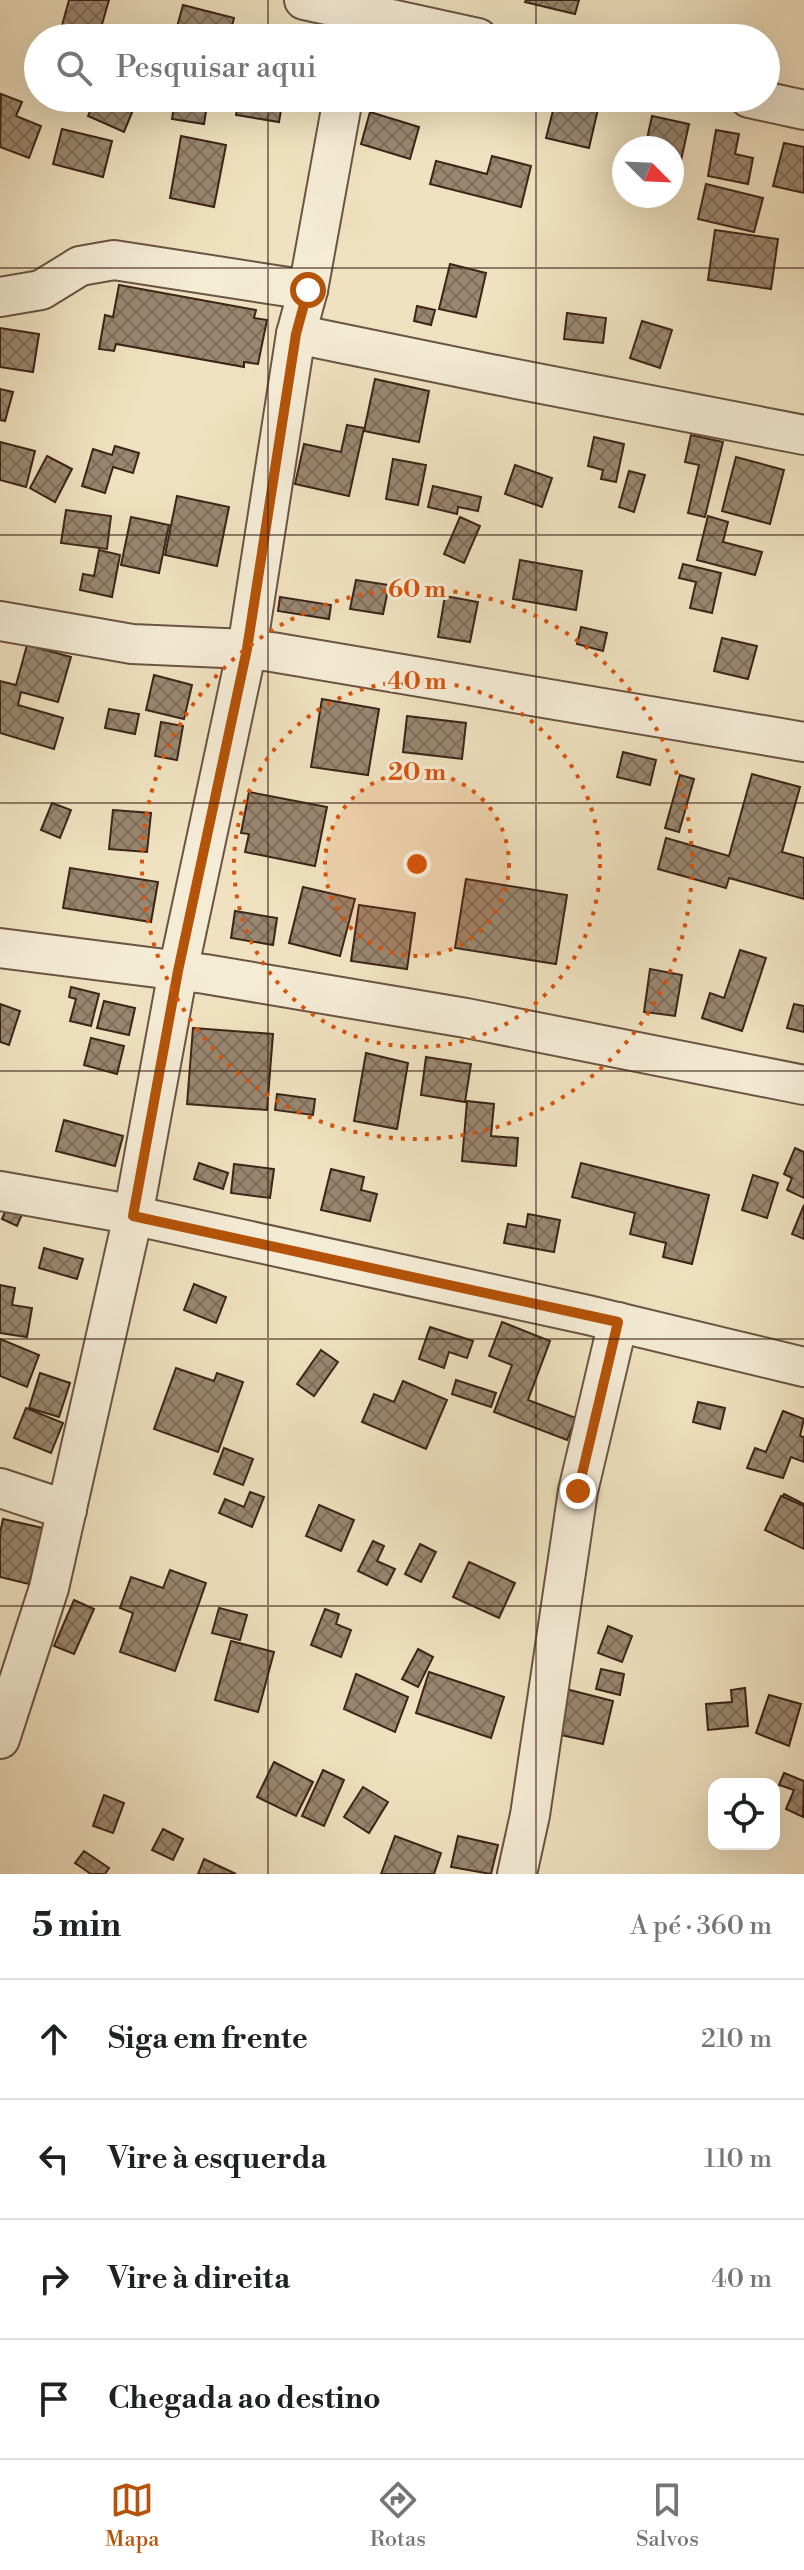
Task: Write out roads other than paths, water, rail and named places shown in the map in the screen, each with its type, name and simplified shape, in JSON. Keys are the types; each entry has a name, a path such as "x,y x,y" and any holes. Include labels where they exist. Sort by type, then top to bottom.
{"street":[{"path":"304,0 358,17 398,24"},
{"path":"780,105 804,110"},
{"path":"0,1739 49,1588 133,1216 178,971 247,649 296,334 308,290 340,112"},
{"path":"0,297 41,290 80,266 114,260 308,290"},
{"path":"296,334 804,435"},
{"path":"0,621 132,644 247,649 804,742"},
{"path":"0,948 178,971 466,1018 804,1085"},
{"path":"0,1191 133,1216 618,1322 804,1367"},
{"path":"517,1874 530,1815 578,1491 618,1322"},
{"path":"0,1488 67,1510"}]}
